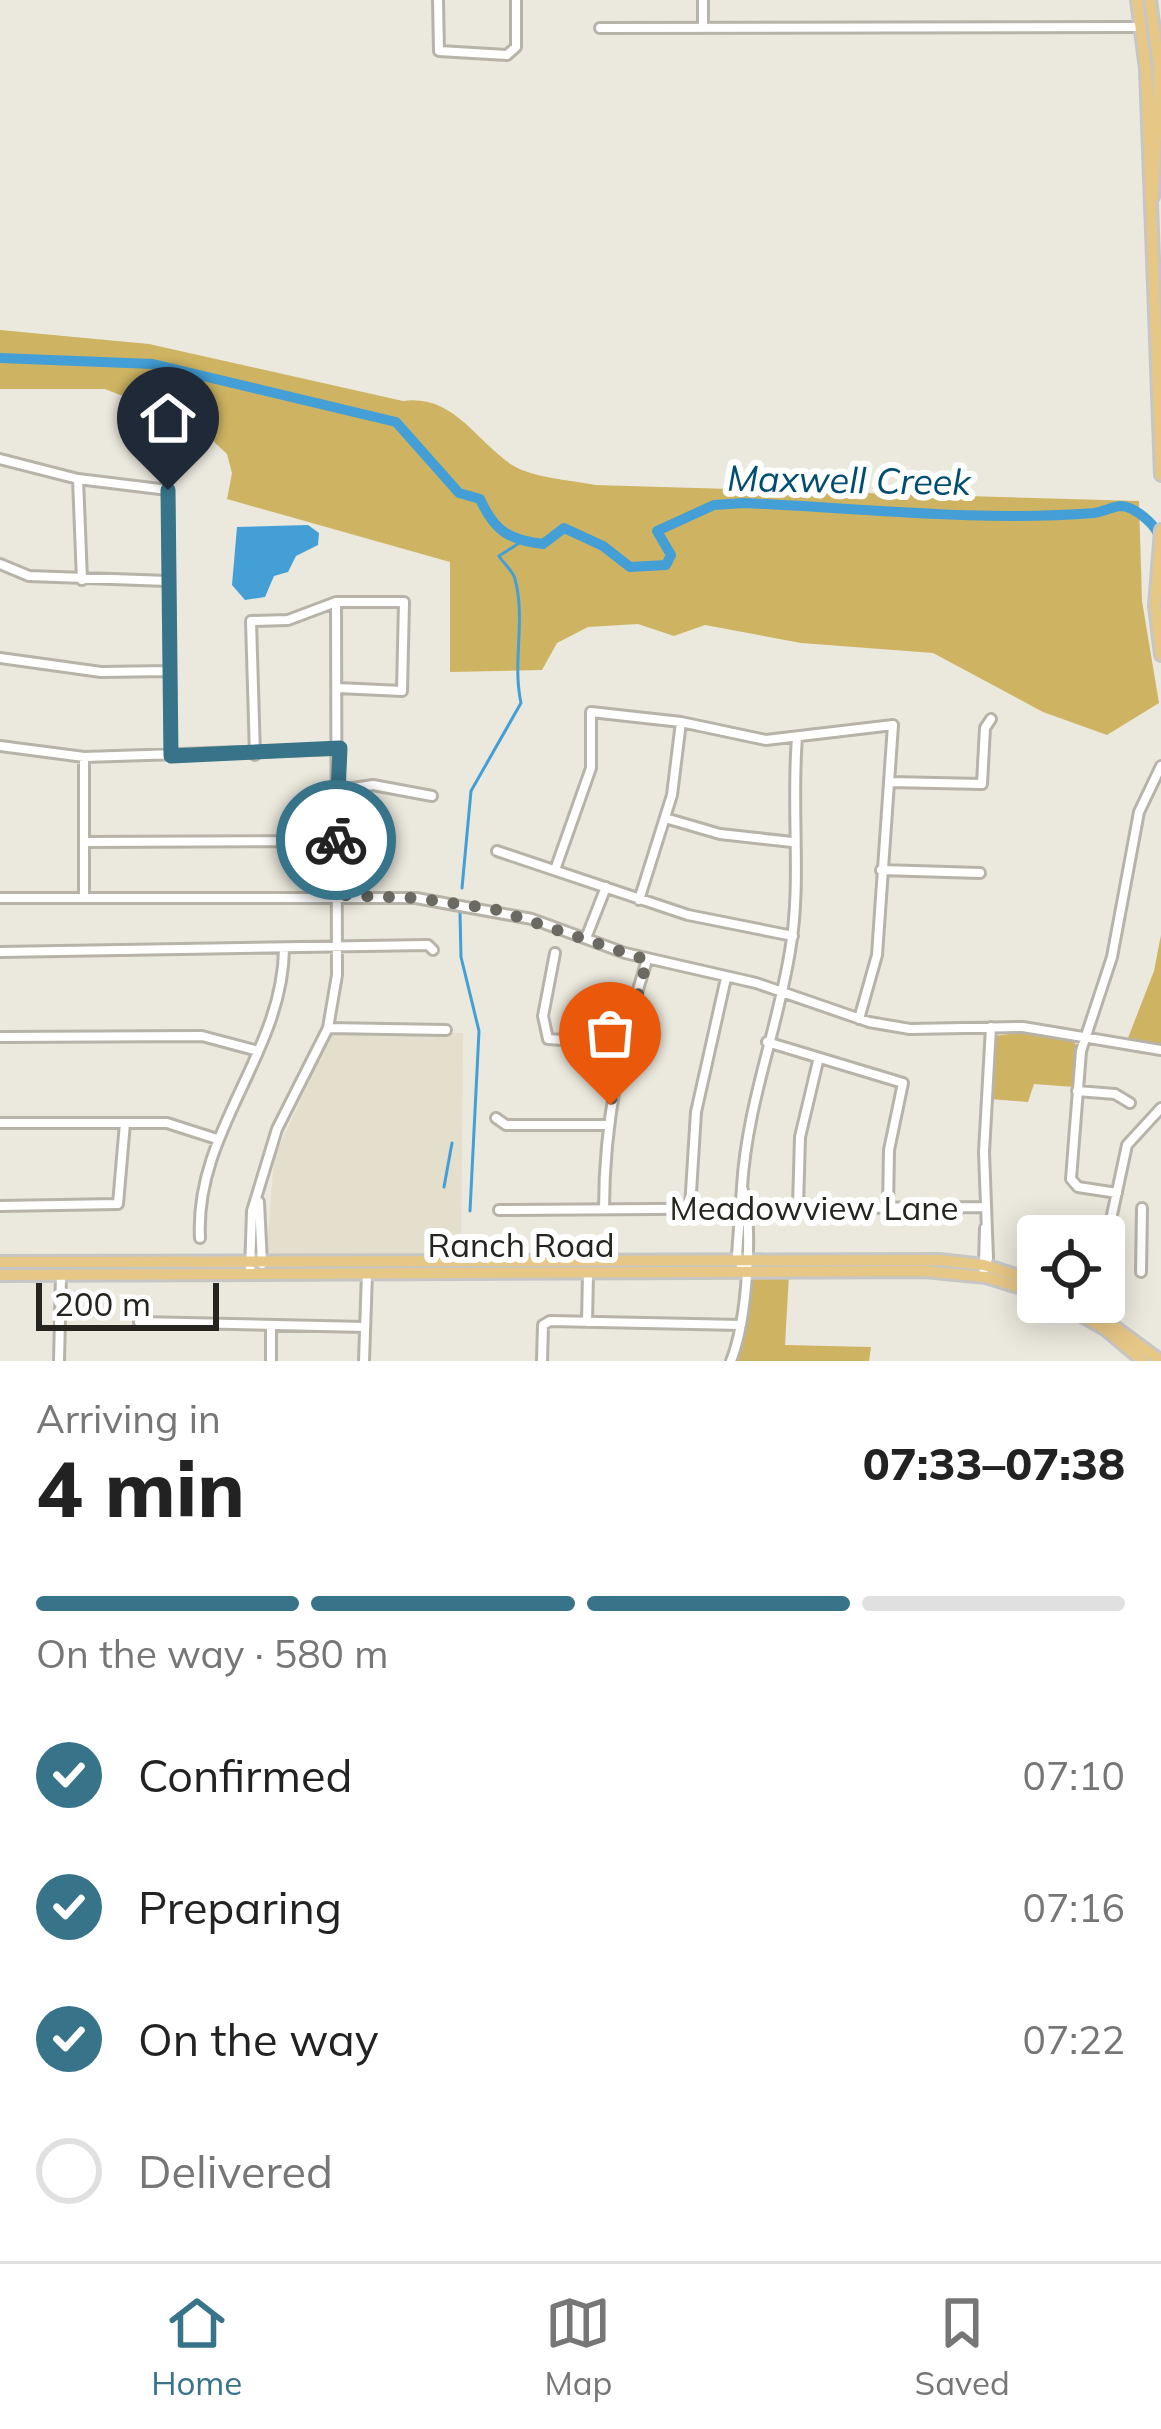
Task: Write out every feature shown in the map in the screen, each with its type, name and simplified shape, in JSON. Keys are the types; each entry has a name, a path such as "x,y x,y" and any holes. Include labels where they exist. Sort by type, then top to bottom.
{"main road":[{"path":"1137,0 1140,27 1149,43"},
{"path":"1150,0 1149,43 1158,128 1161,475"},
{"path":"1161,530 1160,591 1155,606 1161,655"},
{"name":"Ranch Road","path":"0,1262 256,1267 743,1264 983,1271 1017,1278"},
{"name":"Ranch Road","path":"367,1267 589,1273 743,1264"},
{"name":"Ranch Road","path":"0,1274 256,1267"},
{"name":"Ranch Road","path":"983,1271 1017,1285"},
{"path":"1101,1323 1143,1361"},
{"path":"1107,1323 1161,1361"}],"street":[{"path":"438,0 440,51 512,53 516,0"},
{"path":"703,0 703,29"},
{"path":"600,28 1140,27"},
{"path":"0,459 78,478 168,490 171,756"},
{"path":"78,478 82,580"},
{"path":"0,564 28,576 168,581"},
{"path":"256,1267 259,1200 278,1129 328,1028 337,948 340,790 336,602"},
{"path":"255,755 251,621 288,620 336,602 404,602 402,691 338,688"},
{"path":"0,658 101,672 168,671"},
{"path":"556,867 591,768 591,712 681,722 766,740 893,725 877,955 859,1019"},
{"path":"890,782 982,784 985,728 991,719"},
{"path":"639,900 677,769 681,722"},
{"path":"731,1361 741,1325 747,1123 793,936 797,738"},
{"path":"0,746 84,757 255,755 340,748"},
{"path":"84,757 84,898"},
{"path":"1117,1193 1078,1187 1071,1179 1077,1091 1085,1038 1112,957 1139,812 1161,766"},
{"path":"340,790 373,784 432,796"},
{"path":"665,818 746,839 792,842"},
{"path":"84,842 336,841"},
{"path":"497,851 556,867 639,900 793,936"},
{"path":"880,869 980,873"},
{"path":"586,938 606,887"},
{"path":"0,898 416,898 494,909 647,960 782,990 859,1019 910,1029 991,1027 1161,1051"},
{"path":"0,952 428,945 433,950"},
{"path":"200,1238 202,1189 218,1139 274,1019 284,950"},
{"path":"555,953 543,1016 548,1039 622,1044"},
{"path":"604,1209 608,1125 622,1044 647,960"},
{"path":"690,1208 696,1112 726,978"},
{"path":"983,1271 991,1027"},
{"path":"328,1028 446,1030"},
{"path":"0,1037 202,1036 258,1051"},
{"path":"767,1042 903,1084 889,1150 888,1207"},
{"path":"798,1208 800,1137 818,1061"},
{"path":"1077,1091 1115,1094 1130,1103"},
{"path":"1112,1215 1127,1145 1161,1108"},
{"path":"496,1118 506,1125 608,1125"},
{"path":"0,1207 118,1204 124,1123"},
{"path":"0,1124 167,1123 218,1139"},
{"name":"Meadowview Lane","path":"499,1210 985,1207"},
{"path":"1141,1272 1142,1208"},
{"path":"364,1361 367,1267"},
{"path":"587,1322 589,1273"},
{"path":"59,1361 61,1275"},
{"path":"140,1322 365,1327"},
{"path":"542,1361 544,1324 741,1325"},
{"path":"271,1361 272,1325"}],"shaded area":[{"path":"0,330 149,344 403,401 421,401 450,412 512,465 541,476 595,485 1139,501 1142,601 1159,703 1107,735 1043,712 933,653 801,643 705,625 674,636 638,624 588,627 557,643 542,670 450,672 450,562 227,499 232,473 227,454 208,436 105,389 0,389"},
{"path":"1161,935 1161,1045 1128,1038 1154,971"},
{"path":"1024,1032 1073,1040 1077,1047 1074,1087 1034,1084 1028,1102 991,1099 995,1036"},
{"path":"331,1033 463,1033 461,1257 266,1259 274,1158"},
{"path":"751,1275 789,1275 785,1345 871,1347 869,1361 736,1361"}],"water":[{"path":"308,525 319,533 318,545 296,556 288,572 274,576 265,597 245,600 232,585 237,527"}],"waterway":[{"name":"Maxwell Creek","path":"0,358 153,364 396,422 459,493 480,499 504,532 543,544 564,528 603,546 630,567 666,565 671,555 657,531 714,505 744,503 1007,516 1094,513 1120,506 1144,517 1160,538"},
{"path":"462,888 471,791 521,703 518,594 514,576 499,556 521,542"},
{"path":"460,913 461,957 479,1031 470,1211"},
{"path":"444,1187 452,1143"}],"way so far":[{"path":"336,840 336,895 416,898 494,909 647,960 617,1063 610,1105"}],"route":[{"path":"168,490 171,756 321,753 340,748 341,813 336,840"}]}
